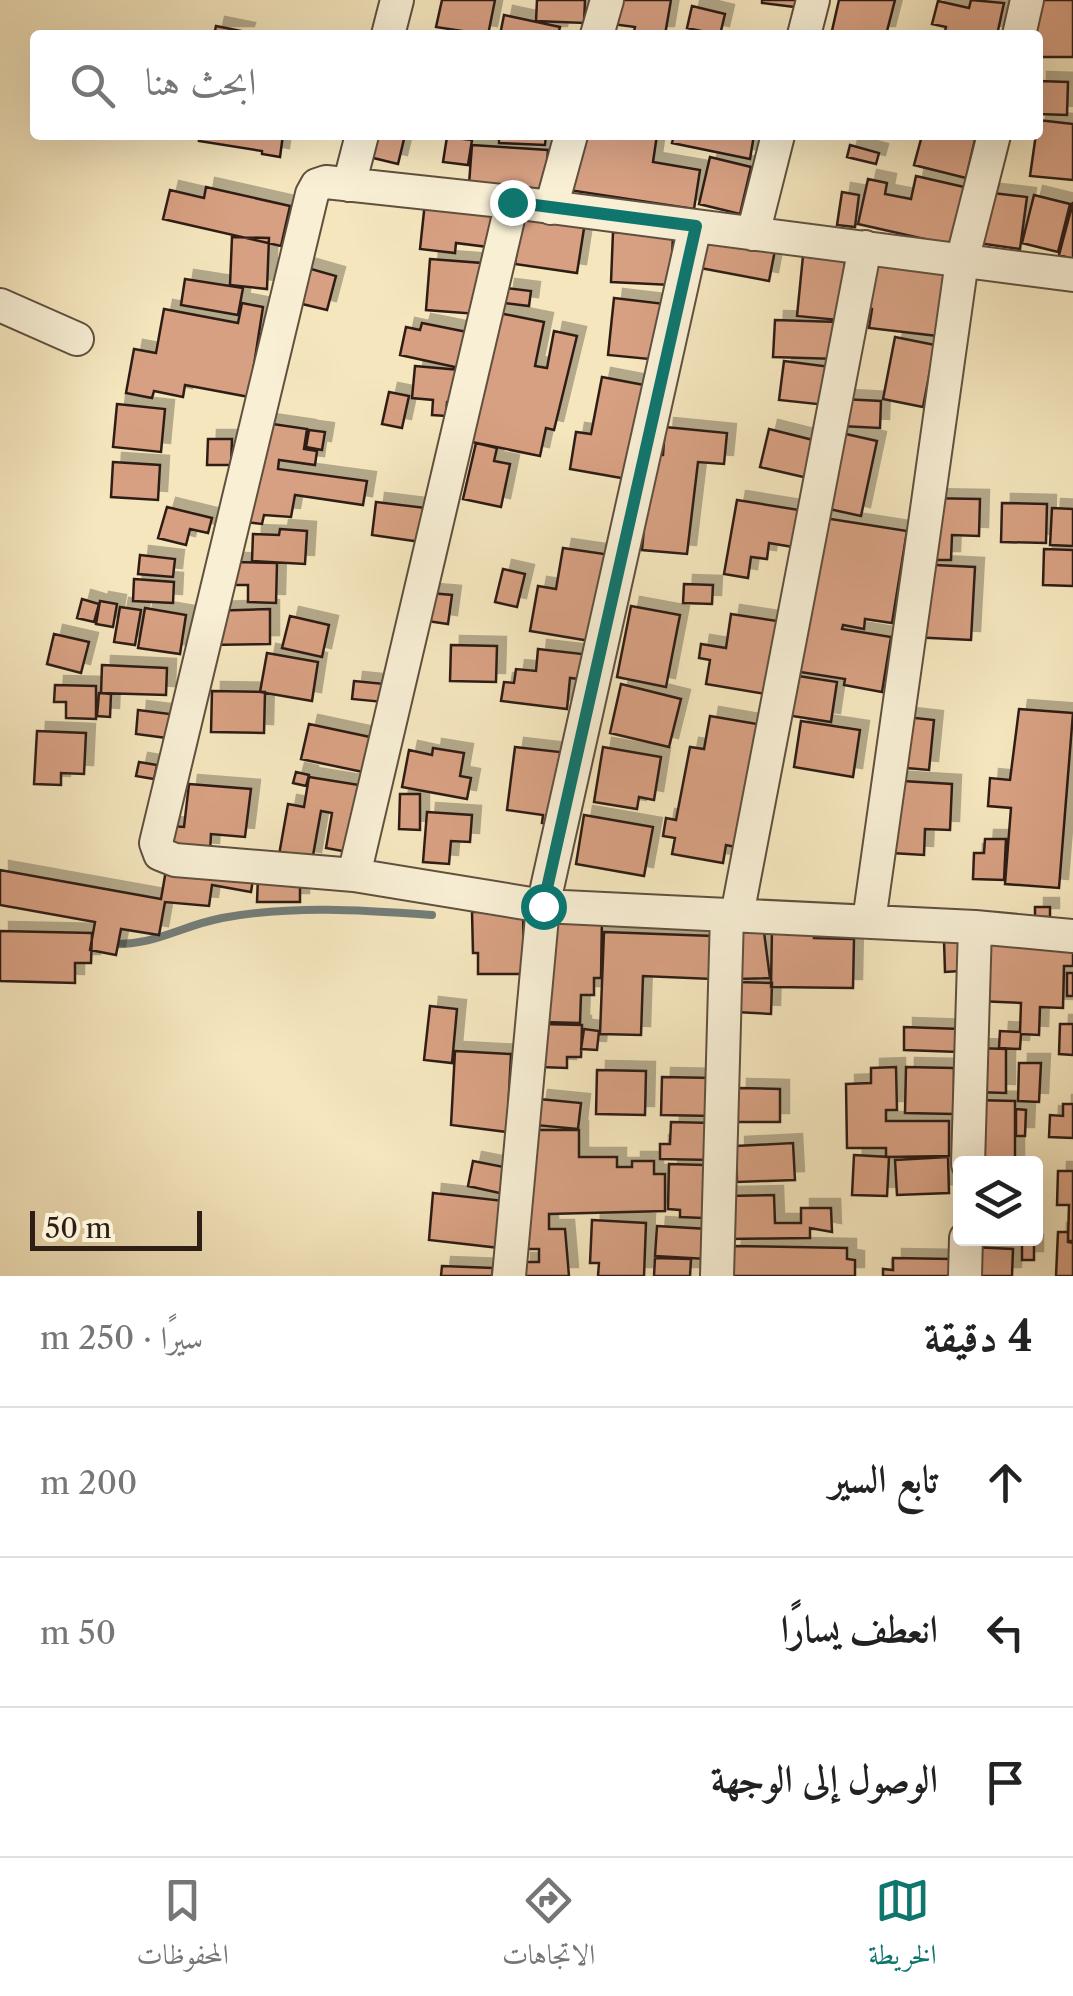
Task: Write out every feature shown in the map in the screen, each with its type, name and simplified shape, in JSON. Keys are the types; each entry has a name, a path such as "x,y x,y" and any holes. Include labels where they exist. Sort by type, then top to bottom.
{"street":[{"path":"389,30 397,0"},
{"path":"599,30 607,0"},
{"path":"805,30 813,0"},
{"path":"1019,30 1027,0"},
{"path":"338,184 360,140"},
{"path":"551,208 569,140"},
{"path":"753,234 777,140"},
{"path":"869,921 962,261 993,140"},
{"path":"1072,930 543,906 354,876 175,860 160,854 156,843 316,185 512,202 1073,276"},
{"path":"354,876 512,202"},
{"path":"510,1276 543,906 696,226"},
{"path":"717,1276 732,915 865,247"},
{"path":"0,305 77,339"},
{"path":"968,1156 975,926"},
{"path":"964,1276 966,1246"}],"building":[{"path":"442,0 495,0 489,30 436,27"},
{"path":"537,0 585,0 584,23 536,21"},
{"path":"616,0 671,0 666,30 634,30 635,27 612,24"},
{"path":"762,0 804,0 803,8"},
{"path":"839,0 895,0 887,30 832,30"},
{"path":"971,0 1004,3 998,30 945,30 946,27 932,24 938,1 969,8"},
{"path":"1035,0 1073,0 1073,57 1043,57 1043,30 1025,30"},
{"path":"692,6 725,14 721,30 687,28"},
{"path":"504,15 560,27 559,30 501,30"},
{"path":"1043,81 1068,82 1067,115 1043,114"},
{"path":"1043,121 1073,124 1073,180 1030,176 1035,140 1043,140"},
{"path":"199,140 282,140 280,157"},
{"path":"369,140 404,140 398,164 365,156"},
{"path":"447,140 472,140 468,165 443,162"},
{"path":"499,140 546,140 545,145"},
{"path":"573,140 656,140 653,162 700,170 694,209 562,189"},
{"path":"673,140 753,140 750,159 672,143"},
{"path":"921,140 975,140 966,178 914,165"},
{"path":"472,145 548,150 545,189 469,184"},
{"path":"850,145 879,153 876,164 847,157"},
{"path":"710,157 751,167 740,214 699,204"},
{"path":"916,176 964,187 951,245 858,224 868,179 887,183 885,194 911,199"},
{"path":"206,187 290,206 281,246 163,219 170,190 204,198"},
{"path":"842,192 859,195 855,227 837,225"},
{"path":"984,192 1027,197 1020,249 978,243"},
{"path":"1034,195 1070,204 1058,252 1022,243"},
{"path":"425,202 493,211 488,247 456,243 455,253 420,249"},
{"path":"1073,202 1073,259 1059,255"},
{"path":"522,213 585,222 577,273 515,264"},
{"path":"702,231 776,245 769,281 695,267"},
{"path":"613,232 673,234 671,285 611,282"},
{"path":"232,237 269,238 267,289 230,285"},
{"path":"803,256 845,261 838,320 797,316"},
{"path":"430,259 482,263 477,314 426,310"},
{"path":"867,259 947,269 938,336 869,328 872,309 860,307"},
{"path":"304,267 336,276 327,310 294,302"},
{"path":"185,279 243,288 238,315 181,305"},
{"path":"506,288 531,291 529,306 504,303"},
{"path":"614,298 665,304 659,360 608,355"},
{"path":"242,303 263,307 249,397 185,385 183,397 154,391 152,398 126,393 134,349 156,353 164,309 238,323"},
{"path":"494,312 544,322 535,366 547,368 554,331 577,336 554,430 546,428 540,456 467,441"},
{"path":"775,320 838,322 837,359 773,357"},
{"path":"422,323 472,333 464,369 400,355 406,327 420,330"},
{"path":"895,337 935,345 923,407 883,399"},
{"path":"784,361 831,367 826,405 779,400"},
{"path":"415,366 460,370 457,403 447,402 446,416 432,415 433,400 412,398"},
{"path":"602,377 644,385 627,479 570,469 576,432 591,434"},
{"path":"389,392 409,396 402,428 382,424"},
{"path":"842,399 881,401 880,428 841,426"},
{"path":"117,404 165,409 161,452 113,447"},
{"path":"259,422 307,429 304,449 317,451 315,465 279,460 278,469 367,481 363,505 295,495 291,517 264,515 262,524 245,522"},
{"path":"665,427 727,433 724,464 698,462 687,554 642,550 651,454 663,455"},
{"path":"769,429 821,442 812,479 760,467"},
{"path":"309,430 325,432 322,450 306,447"},
{"path":"837,432 877,441 861,516 820,507"},
{"path":"208,439 232,439 231,465 207,465"},
{"path":"476,443 497,448 494,461 510,464 501,507 463,499"},
{"path":"113,462 160,465 158,500 111,497"},
{"path":"923,498 980,499 979,536 952,535 951,560 922,560"},
{"path":"737,500 799,510 793,547 769,543 767,559 751,557 748,578 724,574"},
{"path":"376,502 426,508 421,542 372,535"},
{"path":"1002,503 1047,504 1046,543 1001,542"},
{"path":"167,507 212,518 208,533 190,529 186,545 158,538"},
{"path":"1052,508 1073,509 1073,546 1050,545"},
{"path":"818,517 907,531 892,623 865,619 864,629 843,625 842,629 891,637 882,692 844,685 845,679 794,671"},
{"path":"280,529 307,531 305,564 252,561 253,534 279,535"},
{"path":"563,548 611,555 596,642 530,631 538,586 556,589"},
{"path":"1044,549 1073,550 1073,586 1043,585"},
{"path":"140,555 175,559 173,577 138,574"},
{"path":"234,562 277,563 276,603 248,602 248,585 233,585"},
{"path":"915,564 975,567 971,640 911,637"},
{"path":"503,569 525,574 517,607 495,602"},
{"path":"134,579 174,582 173,603 133,601"},
{"path":"684,584 713,585 712,604 683,603"},
{"path":"430,593 452,595 448,624 427,621"},
{"path":"82,599 99,604 94,622 77,618"},
{"path":"100,601 117,604 113,627 96,624"},
{"path":"631,606 680,615 666,687 617,677"},
{"path":"120,607 141,610 135,645 114,642"},
{"path":"145,608 186,615 180,654 138,648"},
{"path":"270,609 270,644 209,645 208,611"},
{"path":"731,614 784,622 772,695 706,684 710,660 699,658 701,644 726,648"},
{"path":"290,616 329,625 322,657 282,648"},
{"path":"54,634 89,642 81,673 47,664"},
{"path":"451,645 497,646 496,682 450,681"},
{"path":"538,649 591,655 588,680 570,678 567,709 501,701 504,682 514,683 516,669 536,671"},
{"path":"267,653 318,662 312,701 260,692"},
{"path":"102,665 167,668 166,695 101,693"},
{"path":"792,675 837,682 831,722 786,715"},
{"path":"354,681 385,684 383,702 352,699"},
{"path":"621,684 681,699 669,747 610,733"},
{"path":"55,685 96,686 96,719 66,718 66,702 54,702"},
{"path":"212,691 265,692 264,733 211,732"},
{"path":"99,693 111,694 110,717 97,716"},
{"path":"1019,709 1073,713 1059,888 1005,884 1011,808 988,806 990,778 1010,780"},
{"path":"138,710 170,714 167,738 136,734"},
{"path":"888,715 934,720 929,770 883,766"},
{"path":"710,716 763,725 740,848 726,845 723,863 672,854 675,838 663,836 666,818 676,820 690,747 704,749"},
{"path":"801,721 860,730 853,777 794,767"},
{"path":"309,724 370,737 363,772 301,759"},
{"path":"37,731 86,733 84,774 61,773 61,785 34,784"},
{"path":"515,747 560,752 563,825 542,823 543,815 507,810"},
{"path":"603,747 661,757 654,800 639,797 637,809 594,802"},
{"path":"433,748 464,753 460,776 471,778 467,799 402,787 409,750 432,755"},
{"path":"139,762 157,765 154,779 136,776"},
{"path":"296,772 309,775 306,786 293,783"},
{"path":"309,777 359,785 348,852 326,848 332,813 321,811 312,861 279,855 288,804 304,807"},
{"path":"886,780 952,784 950,830 925,829 924,855 875,852"},
{"path":"189,784 251,789 245,837 211,834 210,852 169,849 171,826 184,827"},
{"path":"400,794 420,794 420,830 399,829"},
{"path":"427,812 472,815 470,842 451,841 449,864 423,862"},
{"path":"584,815 653,827 644,876 576,864"},
{"path":"985,839 1006,839 1004,880 973,879 974,853 984,853"},
{"path":"167,864 253,879 251,892 212,885 209,906 165,902 159,935 121,929 116,955 90,950 95,922 0,905 0,870 161,899"},
{"path":"258,877 300,878 300,902 257,902"},
{"path":"1035,907 1050,907 1050,917 1035,917"},
{"path":"523,911 524,974 478,974 472,912"},
{"path":"545,914 602,915 601,978 594,978 594,995 581,995 580,1023 543,1022"},
{"path":"772,928 815,929 814,938 854,939 853,988 771,987"},
{"path":"0,931 92,933 91,963 75,963 75,983 0,981"},
{"path":"604,932 713,936 712,979 643,976 641,1035 600,1034"},
{"path":"764,932 770,978 738,979 737,933"},
{"path":"944,940 959,940 960,971 945,972"},
{"path":"980,941 1073,944 1073,966 1064,966 1063,1008 1040,1007 1039,1035 1021,1034 1020,1049 999,1048 1000,1031 1020,1032 1021,1003 978,1001"},
{"path":"1067,973 1073,973 1073,996 1067,996"},
{"path":"737,982 772,983 771,1014 736,1012"},
{"path":"430,1006 457,1009 452,1063 424,1060"},
{"path":"542,1024 582,1025 581,1057 567,1057 567,1068 540,1067"},
{"path":"1060,1024 1073,1024 1073,1055 1059,1054"},
{"path":"904,1027 960,1029 959,1052 904,1050"},
{"path":"584,1029 599,1031 597,1050 581,1049"},
{"path":"976,1048 1006,1049 1006,1093 975,1092"},
{"path":"455,1051 511,1054 507,1132 451,1125"},
{"path":"1019,1063 1041,1063 1039,1102 1018,1101"},
{"path":"896,1067 897,1110 886,1110 886,1121 949,1121 949,1156 886,1157 886,1148 847,1148 846,1084 871,1083 871,1068"},
{"path":"906,1067 954,1068 954,1114 905,1113"},
{"path":"597,1070 646,1071 645,1115 596,1114"},
{"path":"662,1077 714,1078 713,1116 661,1115"},
{"path":"738,1088 780,1089 780,1122 737,1122"},
{"path":"539,1099 581,1103 578,1129 535,1125"},
{"path":"974,1100 1015,1101 1015,1156 973,1156"},
{"path":"1063,1104 1073,1104 1073,1138 1049,1137 1050,1115 1063,1116"},
{"path":"1016,1109 1026,1110 1025,1136 1016,1136"},
{"path":"671,1122 712,1123 711,1160 660,1159 660,1144 670,1144"},
{"path":"527,1130 579,1130 579,1157 617,1157 617,1167 632,1167 632,1161 654,1161 654,1174 665,1174 665,1211 549,1214 549,1229 565,1229 569,1276 522,1276 522,1262 539,1262 539,1249 526,1249"},
{"path":"793,1143 795,1180 737,1182 736,1146"},
{"path":"854,1155 889,1157 887,1196 852,1195"},
{"path":"948,1157 949,1193 897,1195 895,1160"},
{"path":"473,1161 509,1168 504,1194 468,1186"},
{"path":"669,1164 704,1165 703,1218 680,1217 680,1210 668,1209"},
{"path":"1058,1171 1073,1171 1073,1241 1068,1241 1069,1205 1057,1205"},
{"path":"433,1193 504,1201 500,1248 429,1240"},
{"path":"774,1195 775,1223 801,1223 801,1208 831,1208 832,1232 810,1228 810,1238 728,1239 727,1196"},
{"path":"592,1220 646,1223 644,1276 598,1276 599,1263 590,1263"},
{"path":"657,1226 708,1229 707,1259 655,1256"},
{"path":"1058,1232 1068,1232 1068,1242 1073,1243 1073,1276 1056,1276"},
{"path":"733,1246 847,1248 847,1259 855,1260 855,1276 732,1276"},
{"path":"1022,1246 1034,1246 1034,1260 1022,1260"},
{"path":"971,1247 1013,1249 1012,1276 970,1276"},
{"path":"655,1258 691,1259 690,1276 654,1276"},
{"path":"893,1258 952,1259 952,1276 883,1276 883,1269 893,1270"},
{"path":"442,1266 493,1268 492,1276 441,1276"}],"waterway":[{"path":"109,944 140,942 207,921 274,911 432,915"}],"route":[{"path":"512,202 696,226 543,906"}]}
